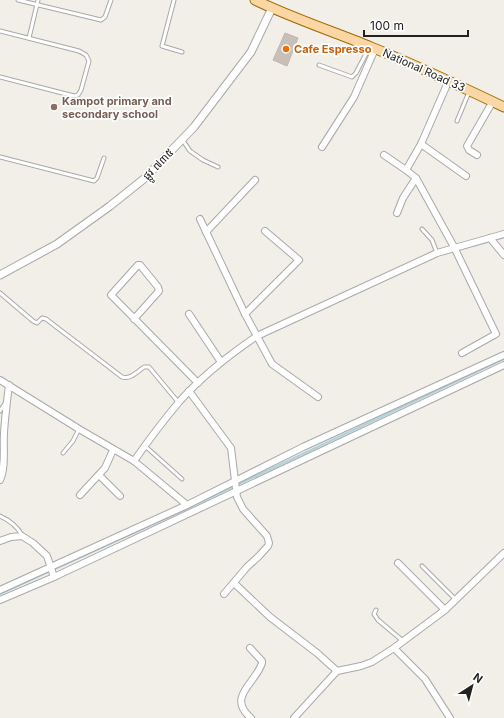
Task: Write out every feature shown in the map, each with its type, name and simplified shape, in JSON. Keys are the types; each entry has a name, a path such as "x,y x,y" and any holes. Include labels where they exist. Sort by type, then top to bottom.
{"main road":[{"name":"National Road 33","path":"255,0 449,80 504,107"}],"street":[{"name":"ផ្លូវ ៧៣៥","path":"0,275 57,244 110,206 145,178 194,127 251,52 272,8"},
{"path":"322,147 354,98 372,48"},
{"path":"406,170 421,144 449,80"},
{"path":"477,156 469,150 467,146 493,101"},
{"path":"421,144 466,176"},
{"path":"384,155 416,178 454,247 496,334 462,352"},
{"path":"397,213 403,198 416,178"},
{"path":"206,232 255,180"},
{"path":"200,219 245,314 272,364 318,398"},
{"path":"245,314 299,260 265,231"},
{"path":"134,461 189,392 221,362 257,336 437,252 504,234"},
{"path":"490,238 504,255"},
{"path":"134,320 159,291 158,287 140,265 138,265 111,295 134,320 198,383"},
{"path":"189,314 221,362"},
{"path":"0,590 186,505 303,447 504,355"},
{"path":"0,600 54,577 504,365"},
{"path":"0,380 78,429 134,461 186,505"},
{"path":"0,480 4,466 1,454 9,385"},
{"path":"189,392 230,448 236,492 243,509 267,536 269,542 259,556 247,567 224,594"},
{"path":"80,494 105,468 113,450"},
{"path":"99,475 120,496"},
{"path":"0,541 11,537 22,536 33,543 47,556 54,577"},
{"path":"294,718 337,671 372,662 404,642 445,610 504,553"},
{"path":"398,563 445,610"},
{"path":"234,583 270,617 317,652 337,671"},
{"path":"250,648 262,661 241,696 242,706 245,713 251,718"},
{"path":"394,648 425,679 450,718"}],"lane":[{"path":"18,0 38,2 101,20 105,17 111,0"},
{"path":"174,0 162,46 182,52"},
{"path":"28,38 38,2"},
{"path":"0,31 79,51 86,55 89,61 79,94 74,96 0,77"},
{"path":"319,65 352,77 372,48"},
{"path":"457,122 470,90"},
{"path":"182,139 190,151 218,168"},
{"path":"0,157 94,181 97,178 104,158"},
{"path":"422,229 432,240 437,252"},
{"path":"0,293 33,321 37,323 42,318 46,319 122,378 129,378 144,367 149,367 179,403"},
{"path":"0,411 5,402 7,402"},
{"path":"63,453 73,441 78,429"},
{"path":"145,446 182,479"},
{"path":"0,516 14,525 22,536"},
{"path":"422,566 456,600"},
{"path":"376,610 374,614 378,620 404,642"}],"building":[{"name":"Cafe Espresso","path":"285,33 298,38 287,66 273,60"}],"waterway":[{"path":"188,508 504,359"},
{"path":"0,594 184,510"}],"place":[{"name":"Cafe Espresso","path":"286,49"},
{"name":"Kampot primary and secondary school","path":"54,107"}]}
